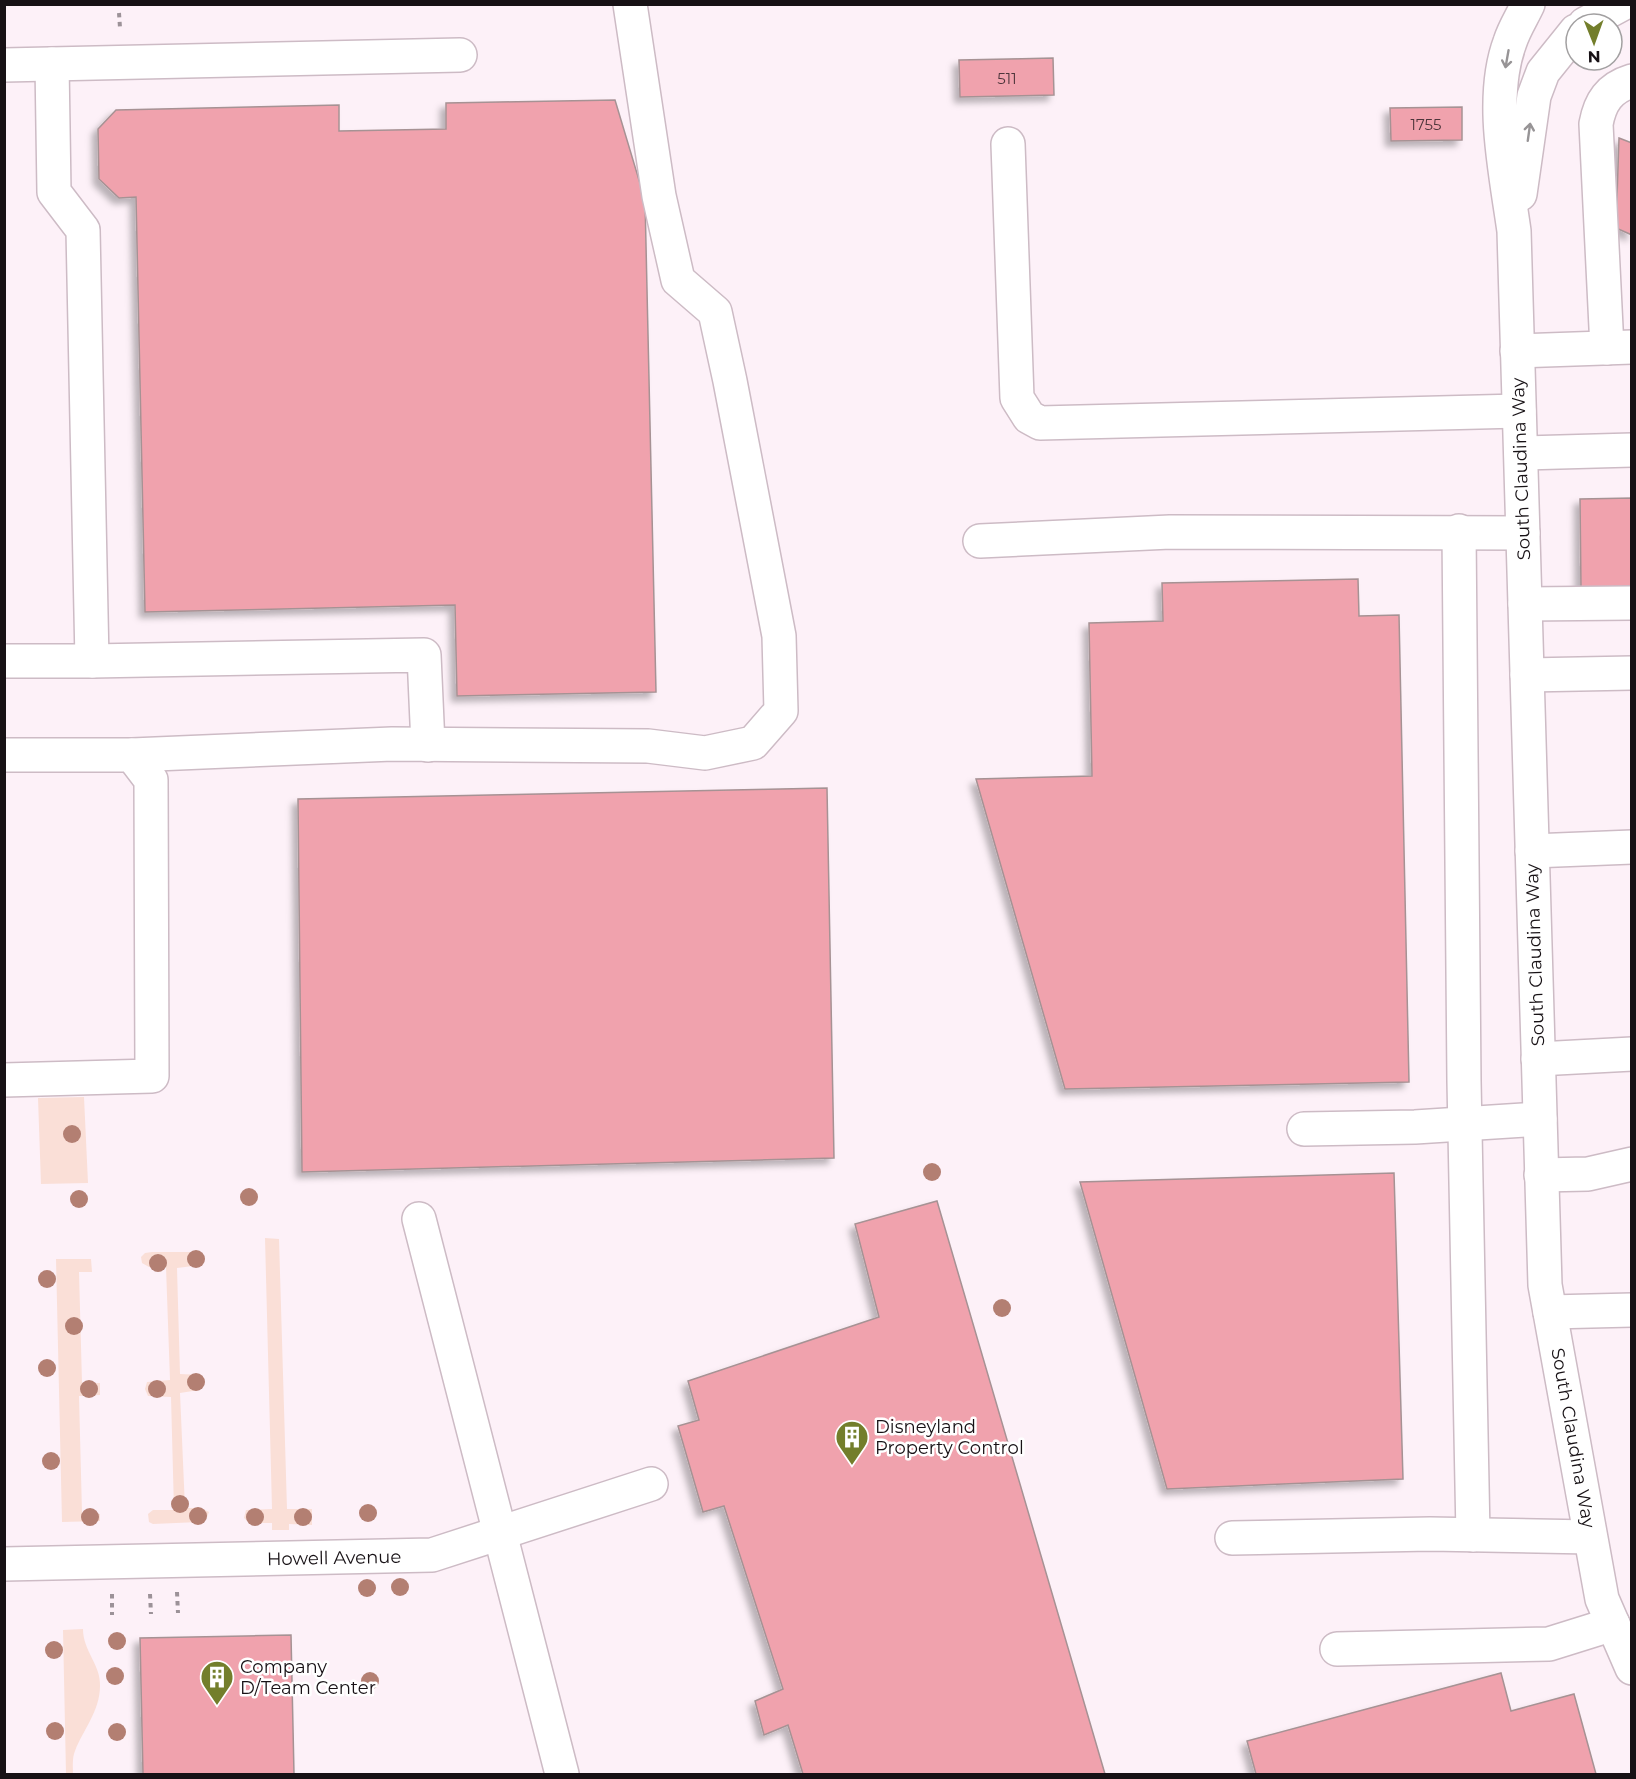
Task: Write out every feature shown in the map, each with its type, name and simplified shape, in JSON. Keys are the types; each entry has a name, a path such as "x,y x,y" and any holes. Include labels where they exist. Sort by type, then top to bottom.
{"street":[{"path":"4,755 132,755 428,745 648,746 705,753 753,743 781,711 779,636 728,369 715,312 678,280 659,196 630,4"},
{"name":"South Claudina Way","path":"1528,4 1509,44 1502,86 1501,130 1514,231 1545,1285 1602,1599 1632,1668"},
{"path":"1607,12 1622,4"},
{"name":"South Claudina Way","path":"1514,231 1534,96 1543,72 1564,46"},
{"path":"4,65 460,55"},
{"path":"52,64 54,192 83,230 92,662"},
{"path":"1517,351 1619,348 1596,124 1605,98 1617,86 1632,81"},
{"path":"1008,144 1017,398 1029,417 1040,423 1519,411"},
{"path":"1521,453 1632,450"},
{"path":"1459,531 1465,1123 1473,1535"},
{"path":"980,541 1170,532 1459,531 1523,533"},
{"path":"1525,604 1632,603"},
{"path":"4,661 92,662 424,655 428,745"},
{"path":"1527,675 1632,673"},
{"path":"4,1080 152,1076 151,780 132,755"},
{"path":"1532,851 1632,847"},
{"path":"1538,1059 1632,1054"},
{"path":"1304,1129 1415,1127 1540,1119"},
{"path":"1541,1175 1588,1174 1632,1164"},
{"path":"419,1219 562,1774"},
{"path":"1550,1312 1632,1310"},
{"name":"Howell Avenue","path":"4,1564 432,1555 651,1484"},
{"path":"1232,1538 1473,1535 1590,1537"},
{"path":"1338,1649 1549,1644 1613,1624"}],"path":[{"path":"119,13 120,38"},
{"path":"177,1586 178,1613"},
{"path":"111,1587 112,1615"},
{"path":"150,1587 151,1614"}],"shaded area":[{"path":"84,1097 88,1183 41,1184 38,1098"},
{"path":"265,1238 279,1239 287,1509 312,1509 312,1525 289,1524 289,1530 272,1530 272,1523 250,1523 244,1518 246,1510 272,1509"},
{"path":"197,1252 201,1256 201,1265 177,1268 180,1374 202,1375 204,1382 199,1390 180,1393 185,1508 201,1508 209,1512 206,1520 199,1522 153,1524 149,1522 148,1514 153,1510 174,1510 171,1397 148,1396 145,1389 147,1382 170,1380 166,1267 149,1267 142,1263 141,1257 145,1253"},
{"path":"56,1259 91,1259 92,1272 79,1272 82,1383 100,1383 100,1395 79,1396 82,1513 100,1514 100,1521 62,1522"},
{"path":"83,1629 86,1644 100,1678 99,1695 94,1712 74,1754 73,1774 66,1774 63,1630"}],"building":[{"path":"1053,58 1054,95 960,97 959,60"},
{"path":"615,100 645,200 656,692 457,696 455,605 145,612 136,197 119,198 99,179 98,129 116,110 339,105 339,131 446,129 446,103"},
{"path":"1462,107 1462,140 1391,141 1390,108"},
{"path":"1619,138 1632,143 1632,235 1616,228"},
{"path":"1632,498 1632,587 1581,589 1580,499"},
{"path":"1358,579 1359,616 1399,615 1409,1082 1065,1089 976,779 1092,776 1089,623 1163,621 1162,583"},
{"path":"827,788 834,1158 302,1172 298,799"},
{"path":"1394,1173 1403,1479 1167,1489 1080,1182"},
{"name":"Disneyland Property Control","path":"937,1201 1105,1774 803,1774 788,1725 764,1735 755,1701 783,1689 724,1506 703,1512 678,1426 699,1420 688,1381 879,1317 855,1224"},
{"name":"Company D/Team Center","path":"291,1635 294,1774 143,1774 140,1638"},
{"path":"1501,1673 1511,1711 1574,1694 1596,1774 1256,1774 1247,1741"}],"place":[{"name":"Disneyland Property Control","path":"852,1466"},
{"name":"Company D/Team Center","path":"217,1706"}]}
